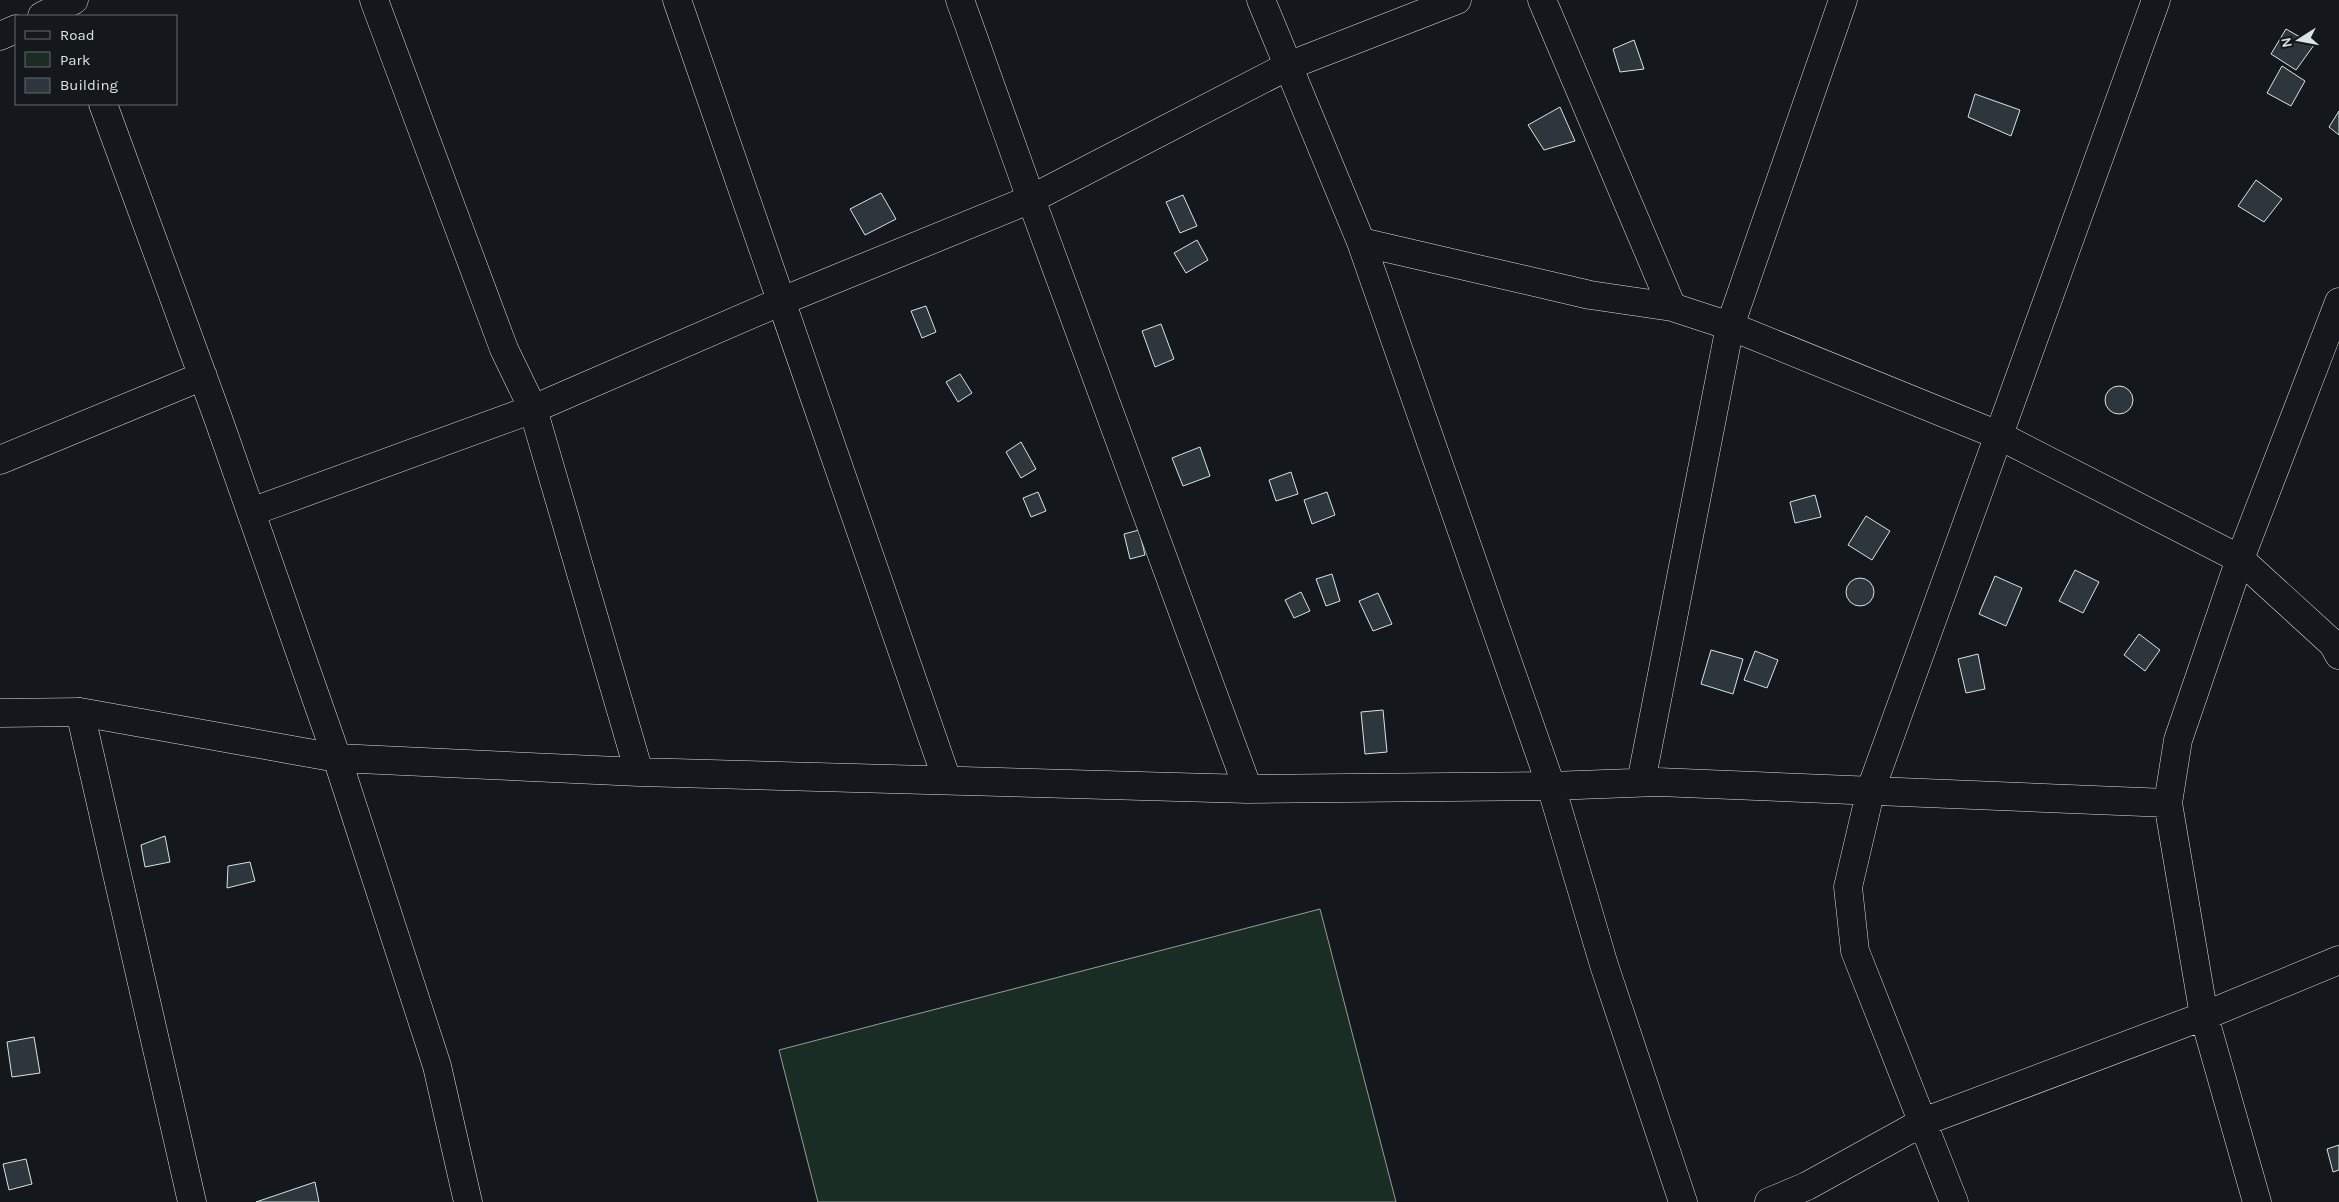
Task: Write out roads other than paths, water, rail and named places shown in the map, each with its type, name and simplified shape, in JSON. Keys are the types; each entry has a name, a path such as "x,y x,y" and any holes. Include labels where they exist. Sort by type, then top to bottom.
{"street":[{"path":"374,0 504,349 533,409 639,772"},
{"path":"678,0 947,780"},
{"path":"960,0 1031,199 1248,789"},
{"path":"1261,0 1361,242 1551,786 1604,964 1683,1202"},
{"path":"251,512 533,409 782,301 1031,199 1288,66 1457,0"},
{"path":"1542,0 1672,307"},
{"path":"1954,1202 1855,951 1848,887 1871,789 2156,0"},
{"path":"1641,782 1730,326 1837,6"},
{"path":"45,15 70,7"},
{"path":"0,36 15,28"},
{"path":"103,105 203,376 337,758 437,1066 468,1202"},
{"path":"1361,242 1590,295 1672,307 1730,326 1998,435 2240,559 2333,644 2339,655"},
{"path":"2256,1202 2204,1016 2168,803 2178,740 2240,559 2339,302"},
{"path":"0,460 203,376"},
{"path":"0,713 80,712 337,758 639,772 1248,789 1551,786 1641,782 1871,789 2168,803"},
{"path":"80,712 192,1202"},
{"path":"1768,1202 1806,1186 1923,1122 2204,1016 2339,960"}]}
